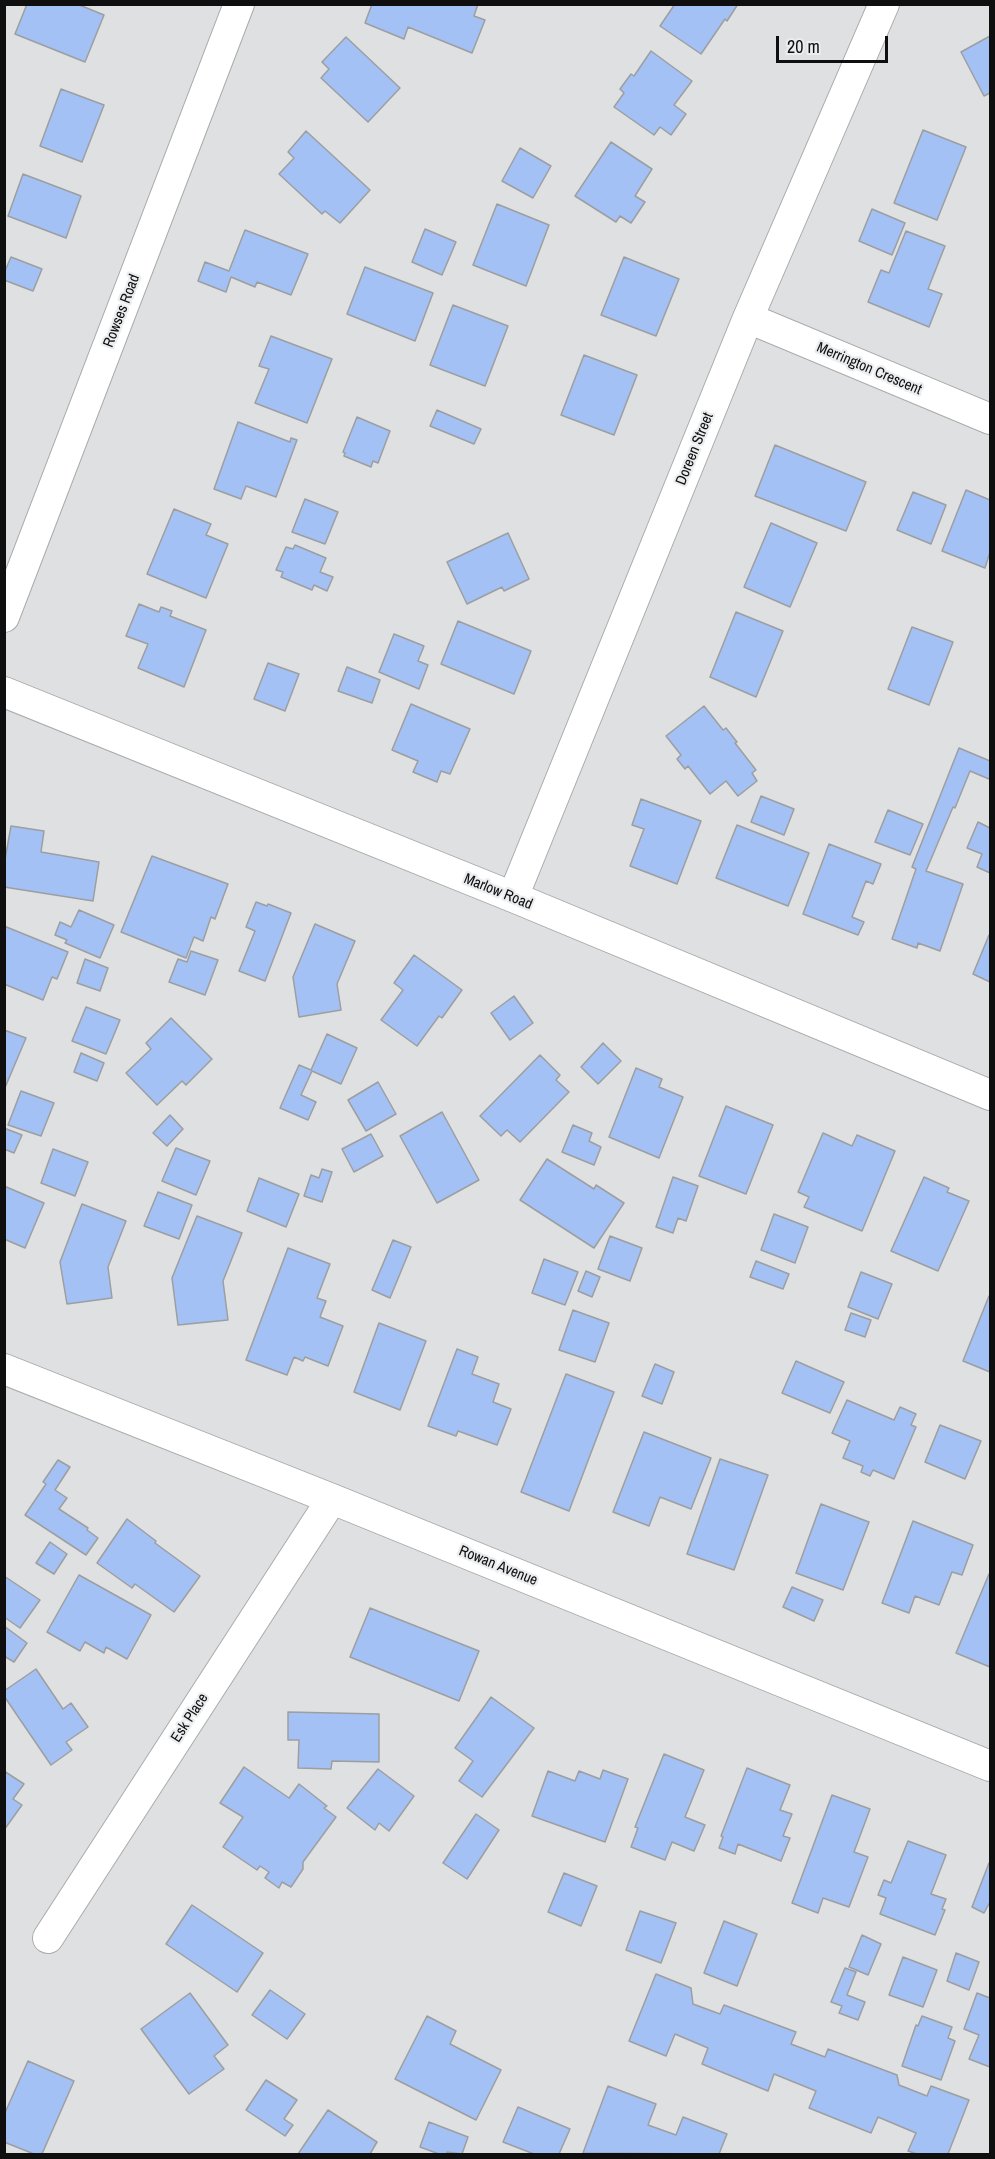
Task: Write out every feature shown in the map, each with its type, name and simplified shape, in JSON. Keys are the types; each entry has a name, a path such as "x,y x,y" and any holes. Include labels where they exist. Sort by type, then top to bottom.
{"street":[{"name":"Rowses Road","path":"4,617 239,4"},
{"name":"Doreen Street","path":"513,897 748,318 884,4"},
{"name":"Merrington Crescent","path":"748,318 990,419"},
{"name":"Marlow Road","path":"4,692 513,897 990,1095"},
{"name":"Rowan Avenue","path":"4,1369 332,1499 990,1766"},
{"name":"Esk Place","path":"48,1938 332,1499"}],"building":[{"path":"27,4 77,4 104,15 85,62 15,34"},
{"path":"372,4 478,4 474,16 485,20 472,53 408,27 404,39 365,23"},
{"path":"675,4 738,4 701,54 660,26"},
{"path":"990,36 990,93 984,96 961,52"},
{"path":"346,37 400,88 368,122 321,78 329,69 322,62"},
{"path":"651,51 692,81 674,105 686,114 671,135 660,127 654,135 614,107 624,93 620,89 631,74 634,76"},
{"path":"61,89 104,105 82,162 40,146"},
{"path":"923,130 966,147 937,220 894,203"},
{"path":"306,131 370,190 340,223 325,211 322,214 279,174 294,158 288,152"},
{"path":"611,142 652,169 635,196 645,202 631,223 620,216 616,222 575,196"},
{"path":"520,148 551,166 533,198 502,181"},
{"path":"23,174 81,196 66,238 8,216"},
{"path":"497,204 549,225 526,286 473,265"},
{"path":"872,209 905,223 892,255 859,241"},
{"path":"425,229 456,242 442,275 412,262"},
{"path":"245,230 308,254 291,295 257,282 255,287 231,277 226,292 198,281 205,262 229,271"},
{"path":"906,231 945,246 928,289 942,294 929,327 868,302 881,270 889,273"},
{"path":"11,257 42,269 33,291 4,280 4,273"},
{"path":"624,257 679,279 656,336 601,315"},
{"path":"365,267 433,293 415,341 347,314"},
{"path":"453,305 508,326 485,386 430,365"},
{"path":"271,336 332,359 307,423 255,403 269,369 259,366"},
{"path":"584,355 637,375 614,435 561,415"},
{"path":"437,410 481,429 474,444 430,426"},
{"path":"357,417 390,431 378,463 373,461 371,467 344,456 343,452"},
{"path":"238,422 290,442 291,438 297,440 276,497 246,486 241,499 214,489"},
{"path":"775,445 866,482 846,531 755,496"},
{"path":"966,490 990,500 990,552 985,568 942,551"},
{"path":"913,492 946,505 931,544 897,530"},
{"path":"305,499 338,512 325,544 292,532"},
{"path":"174,509 211,524 206,535 228,544 206,598 147,574"},
{"path":"771,523 817,543 790,607 744,587"},
{"path":"508,533 529,579 504,591 502,587 467,604 447,562"},
{"path":"295,545 326,558 320,572 333,577 327,591 314,585 312,590 281,577 283,572 276,570 286,547 293,549"},
{"path":"139,604 159,612 161,607 172,611 170,616 206,630 184,687 138,668 148,644 126,636"},
{"path":"736,612 783,631 756,697 710,677"},
{"path":"458,621 531,651 514,694 441,664"},
{"path":"912,627 953,642 929,705 888,689"},
{"path":"394,634 424,646 418,661 428,665 419,689 379,672"},
{"path":"268,663 299,674 285,711 254,699"},
{"path":"347,667 380,680 372,703 338,691"},
{"path":"411,704 470,729 450,774 441,771 437,782 413,772 418,761 392,750"},
{"path":"704,706 723,730 726,728 756,770 752,773 757,781 738,796 726,781 710,794 688,766 685,769 677,759 681,755 666,736"},
{"path":"959,748 990,761 990,776 989,779 970,771 926,871 963,884 940,951 918,943 917,948 892,939 916,869 912,867"},
{"path":"761,796 794,809 784,835 751,822"},
{"path":"641,799 701,821 677,884 630,866 644,829 632,825"},
{"path":"888,810 923,824 910,855 875,842"},
{"path":"978,822 990,828 990,873 977,867 982,854 967,848"},
{"path":"737,825 809,853 788,906 716,878"},
{"path":"11,826 44,831 41,852 99,862 93,901 4,887 4,865"},
{"path":"829,844 881,864 873,884 866,881 852,917 864,922 858,935 803,914"},
{"path":"152,856 228,884 215,919 211,917 203,941 194,937 186,958 121,932"},
{"path":"256,902 291,913 265,981 239,971 255,931 246,927"},
{"path":"79,910 114,925 100,958 65,943 67,940 55,935 60,922 71,927"},
{"path":"315,924 355,941 337,984 341,1010 299,1017 293,977"},
{"path":"4,926 68,952 57,979 52,977 43,1000 4,984"},
{"path":"990,935 990,982 973,974"},
{"path":"191,951 218,960 205,995 169,982 178,959 187,962"},
{"path":"414,955 462,990 442,1018 439,1016 417,1046 381,1020 403,990 394,983"},
{"path":"85,959 108,968 100,991 77,983"},
{"path":"514,996 533,1023 510,1040 491,1013"},
{"path":"86,1007 120,1020 106,1054 72,1041"},
{"path":"171,1018 212,1059 186,1085 182,1081 157,1105 126,1073 151,1049 146,1043"},
{"path":"4,1030 26,1038 4,1090"},
{"path":"327,1034 357,1048 341,1084 312,1071 301,1095 316,1102 308,1120 280,1108 299,1065 311,1070"},
{"path":"603,1043 621,1061 598,1084 581,1067"},
{"path":"81,1053 104,1063 97,1081 74,1072"},
{"path":"540,1055 560,1075 556,1080 569,1092 520,1142 507,1130 501,1136 480,1116"},
{"path":"636,1068 662,1079 659,1087 683,1097 659,1158 609,1137"},
{"path":"378,1082 396,1114 366,1131 348,1100"},
{"path":"21,1091 54,1103 41,1136 8,1125"},
{"path":"726,1106 773,1125 746,1194 699,1176"},
{"path":"442,1112 479,1180 437,1203 400,1136"},
{"path":"170,1115 183,1129 167,1146 153,1133"},
{"path":"573,1125 592,1133 589,1141 601,1147 594,1165 562,1152"},
{"path":"4,1128 22,1135 14,1153 4,1149"},
{"path":"823,1133 852,1146 857,1135 895,1151 862,1231 804,1207 809,1197 798,1192"},
{"path":"371,1134 383,1156 354,1172 342,1149"},
{"path":"176,1148 210,1161 196,1195 162,1181"},
{"path":"53,1149 88,1162 75,1196 41,1183"},
{"path":"547,1159 594,1189 596,1185 624,1203 594,1248 520,1200"},
{"path":"322,1169 332,1172 322,1202 304,1196 311,1175 319,1178"},
{"path":"673,1177 698,1186 686,1221 678,1218 673,1233 656,1227"},
{"path":"924,1177 949,1188 947,1192 969,1201 938,1271 891,1251"},
{"path":"259,1178 299,1194 286,1227 247,1211"},
{"path":"4,1186 44,1203 25,1248 4,1239"},
{"path":"158,1192 192,1205 179,1239 144,1226"},
{"path":"82,1204 126,1221 108,1267 112,1298 67,1304 60,1262"},
{"path":"774,1214 808,1227 795,1263 761,1250"},
{"path":"197,1216 242,1233 223,1281 228,1320 178,1325 172,1278"},
{"path":"610,1236 642,1248 630,1281 598,1269"},
{"path":"393,1240 411,1247 390,1298 372,1290"},
{"path":"288,1248 330,1264 317,1298 326,1301 320,1317 343,1326 328,1366 305,1357 303,1361 294,1357 287,1375 246,1360"},
{"path":"544,1259 578,1272 565,1305 532,1293"},
{"path":"756,1261 789,1274 783,1289 750,1277"},
{"path":"586,1271 600,1277 592,1297 578,1291"},
{"path":"861,1272 892,1284 878,1319 848,1307"},
{"path":"990,1296 990,1372 963,1361"},
{"path":"573,1310 609,1323 595,1362 559,1350"},
{"path":"851,1313 871,1320 865,1337 845,1330"},
{"path":"379,1323 426,1341 400,1410 354,1392"},
{"path":"457,1349 478,1357 472,1374 499,1384 493,1402 511,1409 497,1445 458,1431 456,1436 428,1426"},
{"path":"796,1361 844,1382 830,1413 782,1393"},
{"path":"655,1364 674,1372 662,1404 642,1396"},
{"path":"566,1374 614,1392 569,1511 521,1492"},
{"path":"847,1400 894,1420 900,1407 916,1414 911,1425 916,1427 894,1479 873,1470 870,1476 861,1472 863,1466 843,1458 850,1441 832,1433"},
{"path":"940,1425 981,1441 965,1479 925,1462"},
{"path":"644,1432 711,1458 691,1509 660,1497 649,1526 613,1512"},
{"path":"720,1459 768,1475 734,1570 687,1554"},
{"path":"58,1460 70,1467 55,1490 67,1498 59,1509 88,1528 87,1530 98,1538 86,1555 25,1515 46,1484 43,1482"},
{"path":"821,1504 869,1522 843,1590 796,1573"},
{"path":"127,1519 200,1576 174,1612 135,1584 132,1588 97,1563"},
{"path":"913,1521 973,1545 962,1575 952,1572 939,1605 915,1596 909,1613 882,1603"},
{"path":"50,1542 67,1554 54,1574 36,1563"},
{"path":"79,1575 151,1615 127,1659 106,1647 104,1653 85,1642 80,1651 47,1632"},
{"path":"990,1575 990,1667 956,1653"},
{"path":"4,1576 40,1600 20,1628 4,1617"},
{"path":"792,1587 823,1600 814,1621 783,1607"},
{"path":"370,1608 479,1651 459,1701 350,1657"},
{"path":"4,1626 27,1643 14,1662 4,1656"},
{"path":"36,1669 63,1709 71,1703 88,1727 66,1742 72,1750 51,1765 4,1696 4,1691"},
{"path":"491,1697 534,1728 482,1797 459,1781 473,1761 455,1748"},
{"path":"288,1712 379,1714 379,1762 332,1761 331,1769 298,1768 299,1740 288,1740"},
{"path":"664,1754 704,1770 685,1817 705,1825 694,1851 672,1842 665,1860 631,1847 638,1828 635,1827"},
{"path":"244,1767 289,1798 299,1784 327,1806 324,1808 336,1817 303,1862 303,1869 291,1887 282,1882 279,1888 265,1878 269,1872 260,1866 257,1870 223,1847 243,1817 220,1803"},
{"path":"747,1768 790,1785 780,1810 792,1814 783,1836 790,1838 781,1861 738,1844 735,1854 719,1848 723,1837 721,1836"},
{"path":"378,1769 414,1796 389,1831 379,1823 375,1830 347,1808"},
{"path":"603,1770 628,1779 605,1842 532,1816 548,1771 575,1781 579,1771 600,1779"},
{"path":"4,1771 24,1784 13,1799 22,1805 4,1830"},
{"path":"832,1795 870,1809 854,1852 868,1857 849,1907 823,1898 818,1913 792,1903"},
{"path":"476,1814 499,1830 467,1879 443,1863"},
{"path":"908,1841 946,1855 931,1894 946,1899 942,1909 945,1910 935,1935 880,1914 886,1898 878,1895 884,1880 891,1883"},
{"path":"989,1863 990,1902 984,1913 972,1907"},
{"path":"564,1873 597,1886 581,1926 548,1912"},
{"path":"192,1905 263,1953 237,1992 166,1944"},
{"path":"640,1911 676,1923 661,1963 626,1950"},
{"path":"724,1921 757,1934 737,1986 704,1973"},
{"path":"862,1935 881,1944 868,1975 849,1967"},
{"path":"956,1953 979,1962 969,1990 947,1981"},
{"path":"903,1957 937,1970 923,2007 889,1995"},
{"path":"845,1968 856,1972 847,1995 865,2002 858,2020 839,2013 842,2006 831,2002"},
{"path":"656,1974 691,1988 693,2004 720,2014 724,2005 796,2032 791,2044 825,2057 828,2049 897,2075 899,2085 927,2096 931,2086 969,2100 948,2154 917,2154 908,2151 916,2133 878,2117 871,2133 809,2108 816,2091 774,2074 768,2091 702,2064 708,2048 675,2034 666,2056 629,2041"},
{"path":"270,1990 305,2014 287,2039 252,2015"},
{"path":"190,1993 228,2045 214,2056 224,2069 189,2094 141,2029"},
{"path":"977,1993 990,1998 990,2067 969,2059 979,2035 964,2029"},
{"path":"427,2016 456,2031 450,2044 501,2070 476,2120 395,2079"},
{"path":"922,2016 952,2027 948,2038 955,2041 941,2080 902,2066 916,2025 918,2026"},
{"path":"28,2061 74,2081 42,2154 34,2154 4,2142 4,2115"},
{"path":"266,2080 297,2100 284,2119 293,2125 285,2136 246,2110"},
{"path":"608,2086 656,2104 648,2125 676,2135 683,2117 727,2134 719,2154 583,2153"},
{"path":"518,2107 570,2129 559,2154 534,2154 503,2142"},
{"path":"328,2110 377,2142 370,2154 298,2154"},
{"path":"429,2122 468,2137 462,2154 447,2152 439,2154 420,2147"}]}
